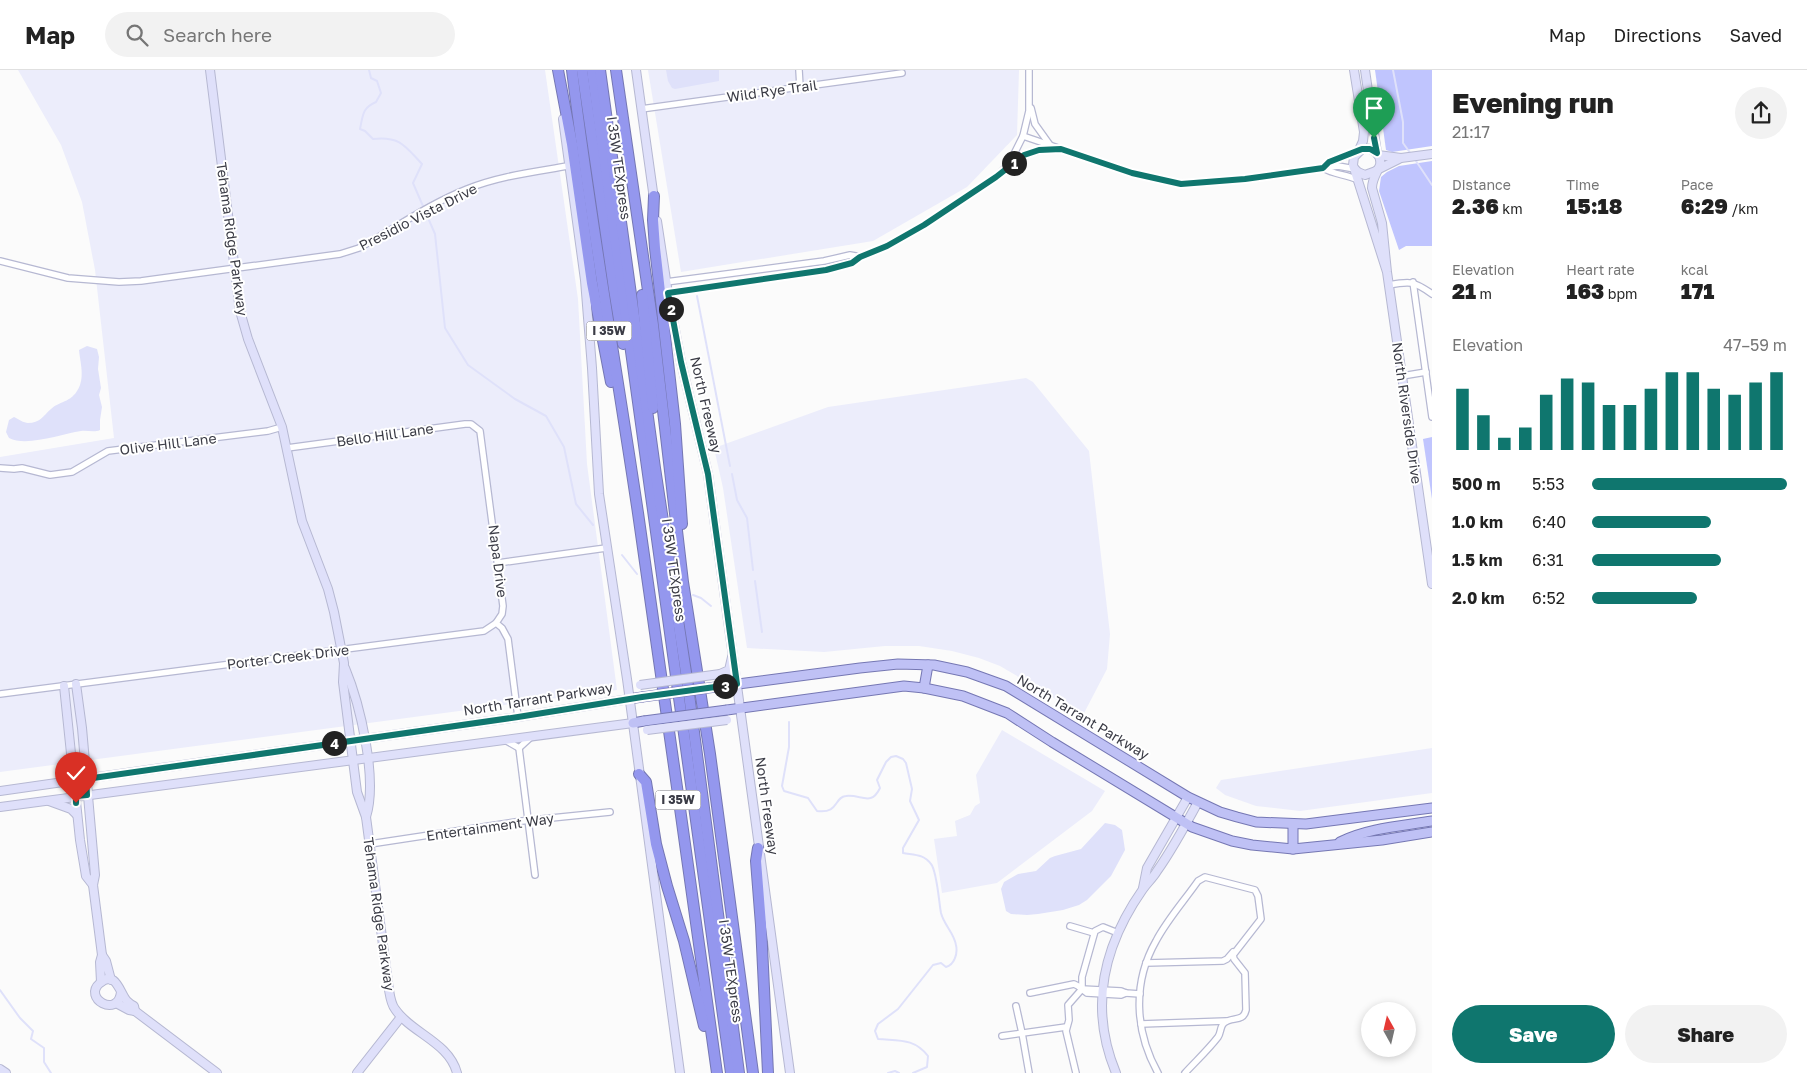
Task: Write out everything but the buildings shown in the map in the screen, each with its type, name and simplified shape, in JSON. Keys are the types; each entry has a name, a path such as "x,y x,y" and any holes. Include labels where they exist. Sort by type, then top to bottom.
{"highway":[{"path":"557,70 572,144 592,283 622,428 633,511 640,526"},
{"name":"I 35W","path":"572,70 606,309 640,526 717,1073"},
{"path":"582,70 643,478 649,487"},
{"name":"I 35W TEXpress","path":"592,70 731,1073"},
{"name":"I 35W TEXpress","path":"600,70 655,468 687,680 739,1073"},
{"path":"609,70 644,305 658,459 655,468"},
{"name":"I 35W","path":"616,70 653,325 683,582 710,754 753,1073"},
{"path":"654,196 655,248 675,424 686,568 683,582"},
{"path":"639,774 646,782 656,844 692,971 706,1032 712,1073"},
{"path":"758,848 756,860 762,925 768,1073"}],"main road":[{"name":"Tehama Ridge Parkway","path":"210,70 240,311 248,339 282,427 302,521 328,589 342,650 344,664 343,682 350,740 358,792 366,817 389,990 393,1007 401,1017 448,1055 456,1073"},
{"path":"557,70 584,280 592,368 599,494 627,679 680,1073"},
{"name":"North Freeway","path":"636,70 666,282 681,362 708,474 790,1073"},
{"path":"1354,70 1364,132 1363,141 1353,162 1355,169 1366,175 1401,158"},
{"path":"1365,70 1377,154 1380,161 1377,171"},
{"path":"1359,151 1370,149 1377,154 1401,158 1428,154"},
{"name":"North Riverside Drive","path":"1355,169 1387,272"},
{"name":"North Riverside Drive","path":"1377,171 1372,188 1382,223 1387,272 1432,584"},
{"path":"627,679 634,684 640,685 720,674 729,670 733,652"},
{"name":"Tehama Ridge Parkway","path":"344,664 360,709 370,794 366,817"},
{"name":"North Tarrant Parkway","path":"0,791 518,717 629,698 898,664 928,665 967,672 1006,686 1188,797 1220,812 1256,822 1319,823 1432,808"},
{"path":"924,688 928,665"},
{"path":"76,684 82,728 95,875 93,885 102,955 100,982 95,991 97,999 108,1005 116,1003 121,992"},
{"path":"64,686 77,815 86,876 93,885"},
{"path":"634,739 645,726 727,710 904,686 924,688 964,696 1008,713 1175,817 1232,841 1252,846 1293,849 1432,832"},
{"path":"0,807 633,723 645,726 736,720 742,724"},
{"path":"1142,890 1147,868 1188,797"},
{"path":"47,800 71,809 77,815"},
{"path":"1116,1073 1105,1036 1102,991 1110,954 1118,933 1142,890 1157,872 1198,802"},
{"path":"1333,845 1350,837 1391,827 1432,821"},
{"path":"1293,824 1293,849"},
{"path":"102,955 106,961 111,980"},
{"path":"100,982 111,980 118,984 128,1002 134,1006 135,1011"},
{"path":"116,1003 135,1011 217,1073"},
{"path":"357,1073 401,1017"},
{"path":"0,1069 6,1073"}],"street":[{"path":"799,70 800,87"},
{"path":"996,177 1009,164 1023,136 1030,100 1029,70"},
{"name":"Wild Rye Trail","path":"641,109 902,73"},
{"path":"1030,100 1035,124 1050,145"},
{"path":"1023,136 1132,173 1181,184 1245,179 1343,166 1355,169"},
{"path":"668,293 826,270 852,263 860,257 887,246 924,225 996,177 1024,155 1039,150 1061,149"},
{"path":"1323,168 1329,162 1359,151"},
{"name":"Presidio Vista Drive","path":"0,261 68,278 119,282 142,281 340,254 359,248 454,195 491,181 568,166"},
{"path":"1323,168 1330,173 1359,180"},
{"path":"666,282 824,261 850,255 860,257"},
{"path":"1413,282 1432,417"},
{"path":"1389,285 1413,282 1432,294"},
{"path":"1402,376 1426,372"},
{"name":"Bello Hill Lane","path":"288,448 465,424 472,424 480,431"},
{"name":"Olive Hill Lane","path":"0,468 22,468 50,475 72,472 108,451 268,431 282,427"},
{"name":"Napa Drive","path":"480,431 504,606 502,614 496,623"},
{"path":"498,563 606,548"},
{"path":"496,623 502,628 508,639 518,717"},
{"name":"Porter Creek Drive","path":"0,694 484,632 496,623"},
{"path":"519,748 531,737"},
{"path":"505,740 519,748"},
{"path":"519,748 535,875"},
{"name":"Entertainment Way","path":"370,844 528,820 610,812"},
{"path":"1146,963 1222,961 1227,959 1260,921 1258,894 1251,888 1207,877 1200,879 1160,934 1146,963 1140,994 1141,1024 1146,1048 1158,1073"},
{"path":"1070,926 1094,933"},
{"path":"1076,1073 1069,1048 1066,1027 1069,1020 1068,1004 1082,989 1082,977 1097,928 1102,926 1118,933"},
{"path":"1185,1073 1218,1037 1223,1024 1241,1018 1244,1015 1246,1010 1245,973 1234,959 1235,950"},
{"path":"1030,993 1072,984 1087,993 1102,991 1121,995 1126,993 1140,994"},
{"path":"1016,1006 1029,1073"},
{"path":"1141,1024 1230,1021"},
{"path":"1002,1036 1066,1027"}],"shaded area":[{"path":"18,70 545,70 578,299 587,464 617,690 0,772 0,457 114,438 95,270 82,202 61,145"},
{"path":"648,70 1019,70 1017,135 967,187 873,241 681,272"},
{"path":"666,70 719,70 719,81 675,89 672,88 668,81"},
{"path":"1375,70 1432,70 1432,146 1392,152 1386,150"},
{"path":"1432,161 1432,246 1406,246 1399,250 1379,191 1381,177 1399,166"},
{"path":"87,346 97,349 99,357 98,369 101,388 99,395 102,407 100,430 81,431 34,441 9,438 6,432 9,420 14,417 26,423 36,422 55,406 74,395 80,385 82,376 79,350"},
{"path":"1026,378 1033,382 1089,451 1110,634 1107,669 1082,717 1000,666 952,651 919,646 885,646 824,652 747,648 723,488 714,448 828,407"},
{"path":"1432,437 1432,499 1423,439"},
{"path":"1002,730 1105,791 1092,811 997,883 942,893 934,839 957,836 955,821 970,815 975,806 980,803 976,775"},
{"path":"1432,748 1432,793 1300,811 1256,806 1225,795 1216,788 1221,780"},
{"path":"1105,823 1115,825 1122,830 1125,850 1111,876 1087,900 1079,905 1063,910 1038,914 1011,914 1006,911 1001,889 1004,882 1018,874 1036,871 1050,858 1081,849"}],"waterway":[{"path":"369,70 371,78 377,81 381,93 376,102 366,109 360,129 373,139 382,138 396,141 411,152 422,164 413,183 435,234 445,328 468,365 515,399 546,416 564,447 576,504 593,525"},
{"path":"1393,70 1403,122 1403,143 1411,154"},
{"path":"1414,158 1432,185"},
{"path":"697,296 730,466"},
{"path":"732,474 737,500 747,518 753,570"},
{"path":"622,555 637,574"},
{"path":"755,581 762,632"},
{"path":"693,595 701,598 711,606"},
{"path":"789,722 789,747 782,786 784,791 808,798 817,811 833,808 842,797 873,797 880,788 877,780 886,762 891,757 896,756 903,759 906,763 912,789 910,801 919,820 903,848 903,853 922,857 931,864 936,880 941,913 955,941 956,948 955,959 951,964 946,967 941,963 933,965 898,1009 878,1024 875,1031 878,1039 906,1041 923,1050 928,1056 927,1067 913,1073"},
{"path":"0,990 20,1018 33,1031 31,1039 44,1048 44,1062 51,1073"},
{"path":"888,1073 895,1071 899,1073"}],"route":[{"path":"76,803 76,796 87,795 86,779 737,684 708,474 681,362 668,293 826,270 852,263 860,257 887,246 924,225 996,177 1024,155 1033,151 1061,149 1132,173 1181,184 1201,184 1323,168 1329,162 1362,149 1374,150 1377,153 1374,138"}]}
